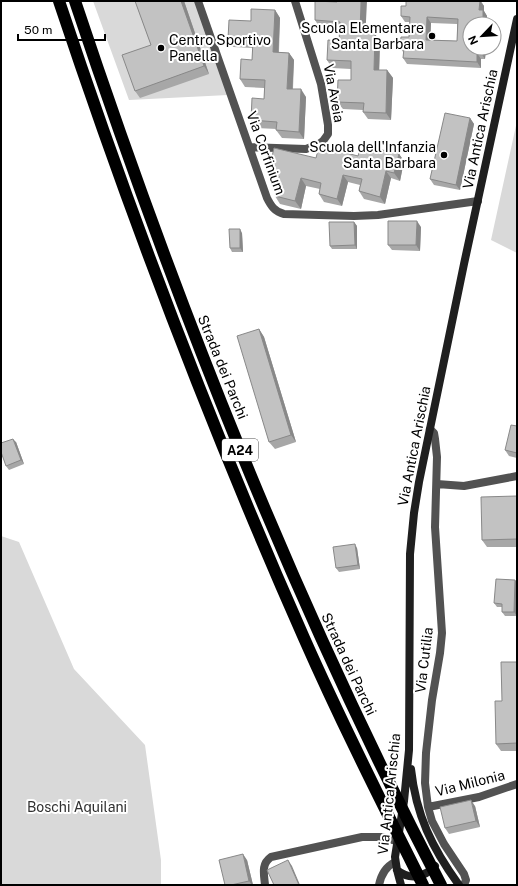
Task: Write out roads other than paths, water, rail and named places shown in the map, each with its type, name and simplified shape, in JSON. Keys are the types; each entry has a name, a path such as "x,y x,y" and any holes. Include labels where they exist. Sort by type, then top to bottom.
{"highway":[{"name":"Strada dei Parchi","path":"59,1 96,113 188,360 229,463 321,674 356,750 423,885"},
{"name":"Strada dei Parchi","path":"74,1 110,107 175,285 258,492 343,689 440,885"}],"main road":[{"name":"Via Antica Arischia","path":"401,885 396,866 397,840 404,802 409,750 408,693 411,542 414,513 430,429 517,19"},
{"path":"409,750 415,799 431,842"},
{"path":"397,840 403,835 416,832 427,837 459,885"},
{"path":"396,866 407,876 423,875 434,867 440,856"}],"street":[{"name":"Via Corfinium","path":"198,1 269,201 273,208 281,213 354,216 378,215 478,201"},
{"name":"Via Aveia","path":"250,147 306,149 319,144 328,134 321,84 294,1"},
{"name":"Via Cutilia","path":"430,429 434,433 436,442 437,484 434,509 442,633 432,700 426,753 425,779 428,807 438,832 465,878 464,885"},
{"path":"437,484 464,486 517,476"},
{"name":"Via Milonia","path":"428,807 479,797 517,784"},
{"path":"265,885 264,865 271,857 362,837 381,837 397,840"},
{"path":"379,885 388,866 396,866"}],"place":[{"name":"Scuola Elementare Santa Barbara","path":"432,36"},
{"name":"Centro Sportivo Panella","path":"161,48"},
{"name":"Scuola dell'Infanzia Santa Barbara","path":"444,155"}],"park label":[{"name":"Boschi Aquilani","path":"77,807"}]}
